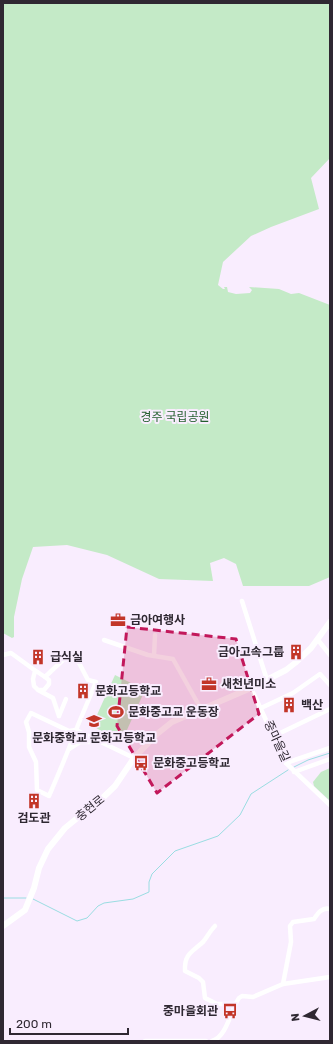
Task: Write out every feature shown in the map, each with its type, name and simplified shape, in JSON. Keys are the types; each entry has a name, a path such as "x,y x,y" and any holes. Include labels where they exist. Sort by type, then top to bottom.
{"street":[{"path":"242,601 267,680"},
{"name":"충현로","path":"3,926 25,910 39,868 48,849 65,828 80,815 90,810 115,786 134,758 157,734 172,722 251,688 286,670 318,640 330,622"},
{"path":"154,656 155,635"},
{"path":"104,640 154,656 173,658 201,709"},
{"path":"318,640 330,655"},
{"path":"3,655 11,653 50,680 49,684 44,690 38,690"},
{"path":"46,677 64,659 78,661 88,680 96,682 76,730 69,749 49,796 38,790 36,762 29,747 29,732 26,722 31,713 70,731 76,730 134,758"},
{"path":"35,671 33,679 34,686 38,690 53,698 59,716 66,699"},
{"name":"중마을길","path":"261,708 293,693 320,674 330,685"},
{"name":"중마을길","path":"251,688 286,764 330,805"},
{"path":"274,736 330,709"},
{"path":"69,749 80,742 94,741 104,744"},
{"path":"286,764 330,748"},
{"path":"294,772 330,759"},
{"path":"283,984 291,942 290,926 293,922 314,919 322,910 327,908 330,909"},
{"path":"215,926 188,956 185,961 185,971 199,978 203,982 205,998 217,1004 235,1004"},
{"path":"212,1041 219,1038 224,1030 238,998 242,996 253,997 283,984 330,977"},
{"path":"145,1041 206,1041"}],"highlighted area":[{"path":"127,627 236,639 259,714 157,793 117,726"}],"green space":[{"name":"경주 국립공원","path":"3,3 330,3 330,158 311,178 319,209 251,236 223,262 218,285 223,289 225,289 224,287 227,287 228,292 236,294 250,293 252,290 249,287 279,289 291,294 299,293 330,305 330,577 309,586 243,586 236,564 224,558 210,563 213,581 159,579 107,555 67,545 33,547 22,579 14,617 14,637 12,638 3,633"},
{"name":"문화중고교 운동장","path":"115,675 145,690 122,741 92,726"},
{"path":"330,768 330,801 314,786 313,782 321,772"}],"waterway":[{"path":"294,767 308,760 330,753"},
{"path":"33,899 77,921 87,918 98,906 104,903 133,899 149,892 149,882 152,874 175,851 218,836 240,815 251,794 288,770"},
{"path":"3,898 26,898"}],"place":[{"name":"금아여행사","path":"118,620"},
{"name":"금아고속그룹","path":"296,652"},
{"name":"급식실","path":"38,657"},
{"name":"새천년미소","path":"209,684"},
{"name":"문화고등학교","path":"83,691"},
{"name":"백산","path":"289,705"},
{"name":"문화중고교 운동장","path":"116,712"},
{"name":"문화중학교 문화고등학교","path":"94,721"},
{"name":"문화중고등학교","path":"141,763"},
{"name":"검도관","path":"34,801"},
{"name":"중마을회관","path":"230,1011"}]}
